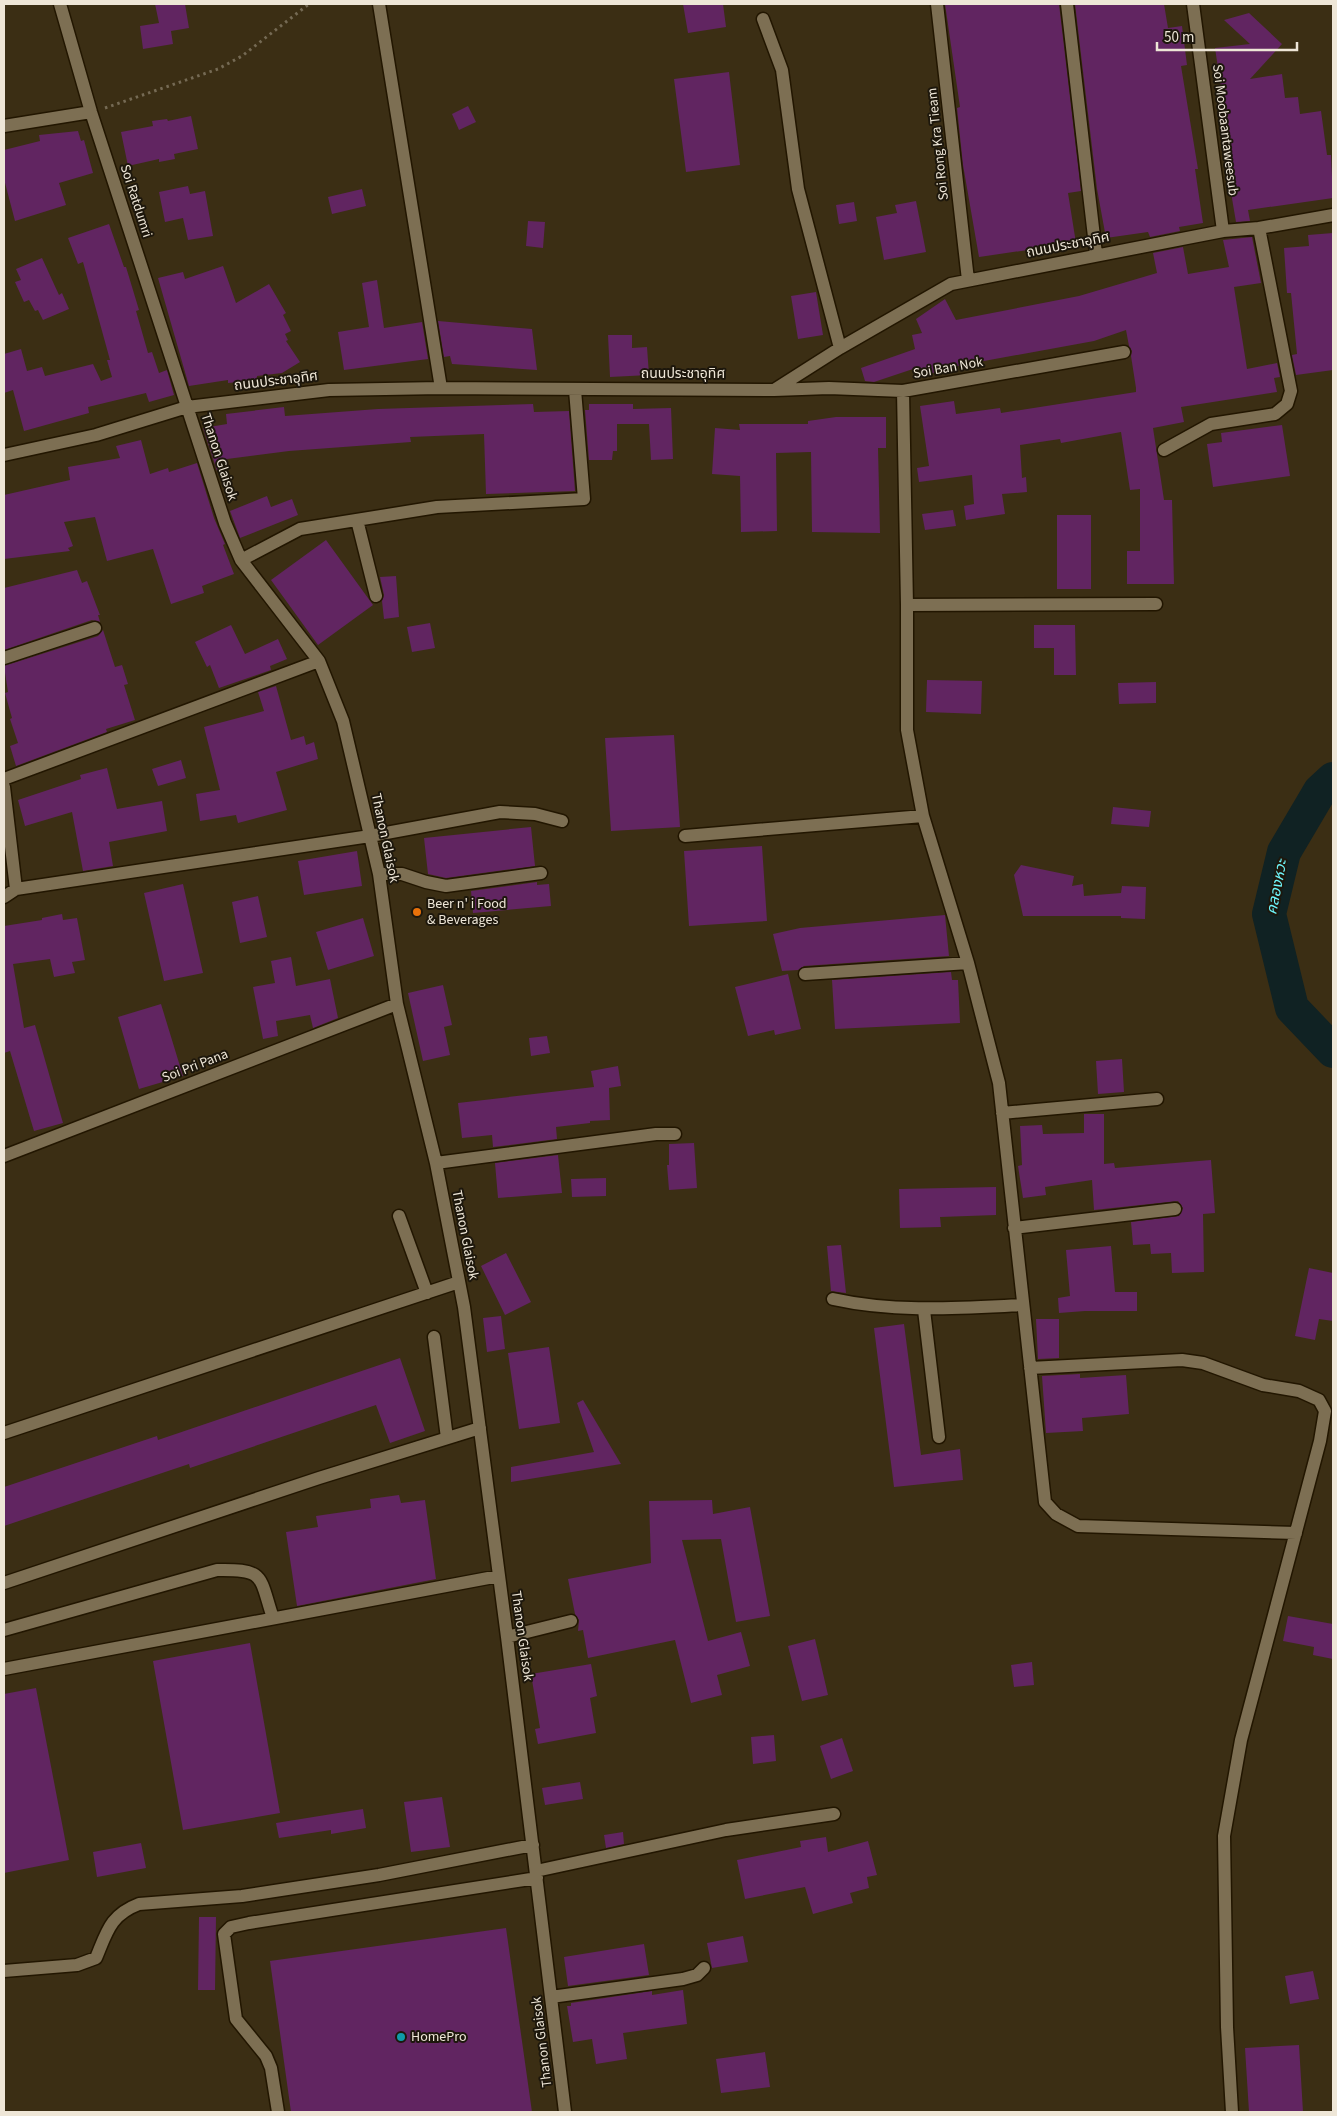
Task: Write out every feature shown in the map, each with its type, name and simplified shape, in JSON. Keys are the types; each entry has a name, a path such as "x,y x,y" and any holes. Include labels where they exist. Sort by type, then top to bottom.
{"street":[{"name":"Soi Ratdumri","path":"60,4 91,112 187,407"},
{"path":"379,4 441,388"},
{"name":"Soi Rong Kra Tieam","path":"937,4 968,280"},
{"path":"1068,4 1096,254"},
{"name":"Soi Moobaantaweesub","path":"1193,4 1223,230"},
{"path":"762,19 782,70 798,189 840,348"},
{"path":"4,126 91,112"},
{"name":"ถนนประชาอุทิศ","path":"4,455 96,435 187,407 329,390 441,388 774,390 840,348 951,284 1223,230 1259,228 1333,215"},
{"path":"1164,450 1211,424 1275,414 1287,404 1291,392 1259,228"},
{"name":"Soi Ban Nok","path":"774,390 829,388 903,391 1124,352"},
{"path":"241,560 300,529 437,507 584,499 575,390"},
{"path":"903,391 907,605 906,730 923,816 968,963 997,1071 1045,1502 1056,1514 1078,1526 1296,1533"},
{"name":"Thanon Glaisok","path":"187,407 225,523 241,560 319,661 343,721 379,874 397,1004 436,1163 459,1282 507,1636 565,2112"},
{"path":"357,520 376,596"},
{"path":"907,605 1156,604"},
{"path":"4,658 95,628"},
{"path":"4,779 319,661"},
{"path":"4,787 16,889"},
{"path":"4,897 16,889 370,836 500,812 535,814 562,821"},
{"path":"685,836 923,816"},
{"path":"379,874 402,874 446,886 541,873"},
{"path":"805,974 968,963"},
{"name":"Soi Pri Pana","path":"4,1156 397,1004"},
{"path":"1002,1114 1157,1099"},
{"path":"436,1163 675,1134"},
{"path":"1014,1228 1174,1208"},
{"path":"400,1216 426,1293"},
{"path":"4,1433 459,1282"},
{"path":"833,1299 855,1304 924,1310 1023,1305"},
{"path":"924,1310 939,1437"},
{"path":"434,1338 447,1438"},
{"path":"1030,1368 1182,1360 1203,1362 1263,1385 1299,1391 1319,1400 1325,1411 1320,1441 1240,1740 1224,1836 1227,2027 1232,2112"},
{"path":"4,1583 319,1478 480,1428"},
{"path":"4,1630 217,1570 244,1569 260,1579 273,1618"},
{"path":"4,1669 499,1576"},
{"path":"507,1636 570,1621"},
{"path":"278,2112 269,2062 236,2019 224,1934 227,1930 249,1923 536,1874 726,1830 834,1814"},
{"path":"4,1971 77,1966 96,1958 111,1923 125,1910 139,1904 242,1896 379,1875 533,1845"},
{"path":"551,1997 683,1979 697,1975 704,1968"}],"path":[{"path":"91,112 218,69 242,56 309,4"}],"building":[{"path":"155,4 185,4 189,28 171,31 173,44 143,49 140,26 159,23"},
{"path":"683,4 723,4 726,27 688,33"},
{"path":"945,4 1059,4 1081,191 1068,193 1076,243 979,257 963,165 957,108 960,107"},
{"path":"1075,4 1164,4 1168,28 1182,26 1187,65 1181,66 1198,169 1195,169 1203,223 1179,227 1180,231 1150,237 1148,232 1106,238 1097,189"},
{"path":"1249,13 1282,44 1250,79 1282,74 1285,98 1298,97 1300,114 1321,111 1327,155 1331,155 1333,198 1248,210 1250,221 1236,222 1227,169 1233,168 1215,48 1250,44 1224,20"},
{"path":"729,72 740,165 686,172 674,79"},
{"path":"468,106 476,122 459,130 452,114"},
{"path":"191,116 198,149 174,154 175,159 159,162 159,159 128,166 121,132 153,126 152,121 167,119 168,121"},
{"path":"78,131 81,141 84,140 93,173 59,183 66,205 15,221 4,179 4,150 40,141 39,135"},
{"path":"188,186 190,194 205,191 213,236 188,240 183,218 165,222 159,192"},
{"path":"362,189 366,206 332,214 328,197"},
{"path":"916,201 926,252 884,260 876,217 897,213 895,205"},
{"path":"854,202 857,221 839,224 836,205"},
{"path":"528,221 545,222 543,248 526,246"},
{"path":"109,224 124,267 126,267 139,310 136,311 148,353 152,352 159,373 167,370 174,395 149,402 146,393 88,407 89,413 24,431 13,390 4,393 4,354 21,349 27,371 42,367 45,376 93,364 101,381 112,377 107,360 110,360 83,262 78,264 68,238"},
{"path":"1333,233 1333,370 1296,375 1292,355 1297,354 1291,293 1287,293 1284,248 1309,246 1308,235"},
{"path":"1252,237 1261,283 1234,287 1247,369 1277,363 1280,377 1274,378 1277,392 1181,407 1184,422 1153,428 1164,500 1172,500 1174,584 1127,584 1127,551 1140,551 1140,489 1130,490 1121,432 1061,443 1060,439 1020,445 1022,478 1026,477 1027,492 1002,494 1005,514 966,520 964,506 974,504 972,475 919,482 917,468 929,466 920,406 954,401 956,414 1000,408 1001,413 1136,392 1136,388 1131,356 1132,351 1129,346 1126,330 1094,341 962,365 922,376 919,367 874,382 865,381 861,368 915,349 912,335 922,333 916,319 945,299 956,320 1079,296 1157,273 1153,253 1183,247 1188,274 1229,267 1223,240"},
{"path":"42,258 59,295 62,293 69,309 43,320 38,310 35,311 29,300 24,302 15,282 21,280 16,269"},
{"path":"223,266 236,303 269,284 286,313 283,315 291,331 285,334 288,340 286,341 300,362 282,373 257,376 257,380 228,383 228,380 189,386 158,278 183,272 185,279"},
{"path":"377,280 384,328 422,322 428,359 344,370 338,332 369,327 362,283"},
{"path":"816,292 823,335 798,339 791,296"},
{"path":"438,321 532,329 537,370 452,364 450,356 444,357"},
{"path":"608,335 632,335 632,348 647,347 649,375 610,377"},
{"path":"533,404 534,412 569,411 575,491 486,494 484,434 410,437 411,442 289,451 227,459 229,470 217,471 203,428 227,424 226,414 284,407 285,416 378,409"},
{"path":"589,404 633,404 633,409 671,408 673,459 651,460 649,424 617,424 617,451 613,451 612,460 589,460 585,410 589,410"},
{"path":"836,417 886,417 886,448 878,448 880,533 812,532 811,452 776,453 777,531 741,532 740,476 712,474 715,428 740,430 739,424 808,424 808,421"},
{"path":"1282,425 1290,476 1213,487 1207,444 1222,442 1221,433"},
{"path":"141,440 150,474 168,468 169,472 197,463 234,574 202,586 204,593 171,604 153,549 107,561 95,517 64,522 73,546 68,548 70,551 4,559 4,495 70,480 68,467 120,458 116,446"},
{"path":"267,496 271,507 292,499 298,515 240,538 230,511"},
{"path":"953,510 956,526 925,530 922,514"},
{"path":"1057,515 1091,515 1091,589 1057,589"},
{"path":"326,540 373,605 318,645 271,580"},
{"path":"77,570 82,583 87,581 100,615 98,615 100,622 92,620 4,650 4,588"},
{"path":"396,576 399,617 384,619 382,601 384,595 380,577"},
{"path":"430,623 435,648 412,652 407,627"},
{"path":"231,625 245,654 278,639 287,659 270,666 271,670 219,688 210,665 207,667 195,642"},
{"path":"1034,625 1075,625 1076,675 1054,675 1054,648 1034,648"},
{"path":"103,630 115,667 122,665 128,684 124,685 135,720 106,729 107,732 16,766 10,746 18,743 10,719 12,718 5,693 8,692 4,666 98,636"},
{"path":"927,680 982,681 981,714 926,712"},
{"path":"1156,682 1156,703 1119,704 1118,683"},
{"path":"276,686 291,740 304,736 306,745 314,742 318,759 276,772 287,810 238,823 236,815 200,821 196,794 220,790 204,727 264,711 258,692"},
{"path":"674,735 680,827 611,831 605,738"},
{"path":"181,760 186,778 158,786 152,769"},
{"path":"107,768 117,809 162,801 167,831 109,842 113,866 83,871 72,812 25,826 18,800 81,779 80,775"},
{"path":"1113,807 1151,811 1149,827 1111,824"},
{"path":"531,827 535,866 446,878 428,874 424,838"},
{"path":"762,846 767,921 689,926 684,851"},
{"path":"357,851 362,886 304,895 298,861"},
{"path":"1021,865 1074,876 1072,886 1083,884 1084,896 1121,893 1122,886 1146,887 1145,919 1121,918 1121,916 1023,916 1014,875"},
{"path":"537,882 537,885 549,884 551,906 473,913 471,891"},
{"path":"183,884 203,973 164,981 144,893"},
{"path":"258,896 267,937 240,943 232,902"},
{"path":"62,914 63,920 77,918 85,960 72,962 75,973 54,977 50,959 13,964 24,1028 35,1025 63,1123 34,1131 10,1051 4,1053 4,926 42,920 42,918"},
{"path":"945,915 949,956 804,966 798,970 782,971 773,934 800,928"},
{"path":"363,918 374,956 328,970 316,932"},
{"path":"291,957 296,986 330,979 338,1018 313,1028 310,1015 276,1021 278,1036 263,1039 253,987 275,983 271,961"},
{"path":"951,972 952,980 958,980 960,1023 835,1029 832,980"},
{"path":"788,974 801,1029 775,1035 774,1030 748,1036 735,987"},
{"path":"443,985 452,1025 444,1027 450,1055 423,1061 408,993"},
{"path":"161,1004 183,1076 139,1089 118,1017"},
{"path":"547,1036 550,1053 531,1056 529,1038"},
{"path":"1122,1059 1124,1092 1098,1094 1096,1061"},
{"path":"618,1066 621,1086 609,1088 610,1120 590,1121 590,1123 556,1127 557,1139 493,1147 492,1135 462,1138 458,1103 594,1087 591,1071"},
{"path":"1084,1114 1104,1114 1104,1164 1114,1163 1115,1168 1211,1160 1215,1213 1203,1214 1204,1272 1172,1273 1171,1253 1151,1254 1150,1244 1133,1245 1131,1222 1179,1216 1183,1208 1178,1201 1094,1210 1092,1180 1045,1187 1046,1195 1023,1198 1018,1166 1022,1165 1020,1126 1042,1125 1043,1134 1084,1133"},
{"path":"694,1143 697,1188 669,1190 667,1165 669,1165 669,1144"},
{"path":"558,1155 562,1193 498,1198 495,1163"},
{"path":"606,1178 606,1196 572,1197 571,1179"},
{"path":"996,1187 996,1215 940,1217 941,1227 900,1228 899,1189"},
{"path":"841,1245 846,1293 831,1291 827,1246"},
{"path":"1111,1246 1115,1292 1137,1292 1137,1311 1059,1313 1058,1298 1070,1296 1066,1250"},
{"path":"506,1253 531,1302 505,1315 481,1266"},
{"path":"1309,1268 1333,1273 1333,1321 1319,1319 1315,1340 1295,1336"},
{"path":"501,1316 505,1349 487,1352 483,1318"},
{"path":"1036,1319 1059,1319 1059,1358 1038,1359"},
{"path":"904,1324 921,1455 960,1449 963,1480 894,1487 874,1328"},
{"path":"549,1347 560,1423 519,1429 508,1353"},
{"path":"400,1358 425,1431 390,1443 376,1405 190,1468 189,1464 4,1526 4,1487 157,1436 158,1440"},
{"path":"1080,1374 1080,1378 1126,1375 1129,1414 1082,1418 1083,1431 1046,1433 1042,1376"},
{"path":"583,1400 621,1464 511,1482 511,1467 594,1452 577,1403"},
{"path":"399,1495 401,1503 425,1500 436,1579 297,1606 286,1532 318,1527 316,1516 371,1508 370,1499"},
{"path":"712,1500 713,1514 750,1507 770,1616 736,1622 721,1539 682,1540 708,1641 741,1632 750,1666 717,1675 722,1695 691,1703 675,1640 588,1658 583,1630 578,1631 579,1620 575,1614 568,1579 651,1563 649,1501"},
{"path":"1288,1616 1333,1624 1333,1659 1313,1655 1314,1647 1283,1641"},
{"path":"815,1639 828,1695 802,1701 788,1646"},
{"path":"250,1643 280,1813 183,1830 153,1661"},
{"path":"1032,1662 1034,1685 1014,1687 1011,1665"},
{"path":"591,1664 597,1696 590,1698 596,1733 538,1744 535,1729 540,1728 531,1674"},
{"path":"36,1688 69,1860 4,1873 4,1694"},
{"path":"774,1735 776,1761 753,1764 751,1737"},
{"path":"842,1738 853,1771 831,1779 820,1746"},
{"path":"580,1782 583,1799 545,1805 542,1788"},
{"path":"442,1797 450,1847 411,1852 404,1802"},
{"path":"363,1809 366,1828 331,1834 331,1830 279,1838 276,1823"},
{"path":"623,1832 624,1844 606,1848 604,1835"},
{"path":"826,1837 828,1852 868,1841 877,1875 867,1877 869,1888 850,1893 853,1903 813,1914 805,1887 745,1899 737,1860 801,1847 800,1841"},
{"path":"141,1843 146,1868 97,1877 93,1852"},
{"path":"199,1917 216,1917 215,1990 198,1990"},
{"name":"HomePro","path":"506,1928 532,2112 291,2112 270,1961"},
{"path":"743,1936 748,1962 712,1968 707,1943"},
{"path":"644,1944 649,1975 568,1986 564,1957"},
{"path":"1313,1971 1319,1999 1290,2004 1285,1976"},
{"path":"683,1990 687,2024 623,2033 627,2059 596,2064 592,2039 573,2042 567,2006 571,2006 571,2003 652,1991 652,1995"},
{"path":"1299,2045 1303,2112 1249,2112 1245,2048"},
{"path":"765,2052 770,2087 721,2093 716,2059"}],"waterway":[{"name":"คลองหวะ","path":"1333,779 1320,791 1284,852 1269,914 1292,1008 1333,1051"}],"place":[{"name":"Beer n' i Food & Beverages","path":"417,912"},
{"name":"HomePro","path":"401,2037"}]}
